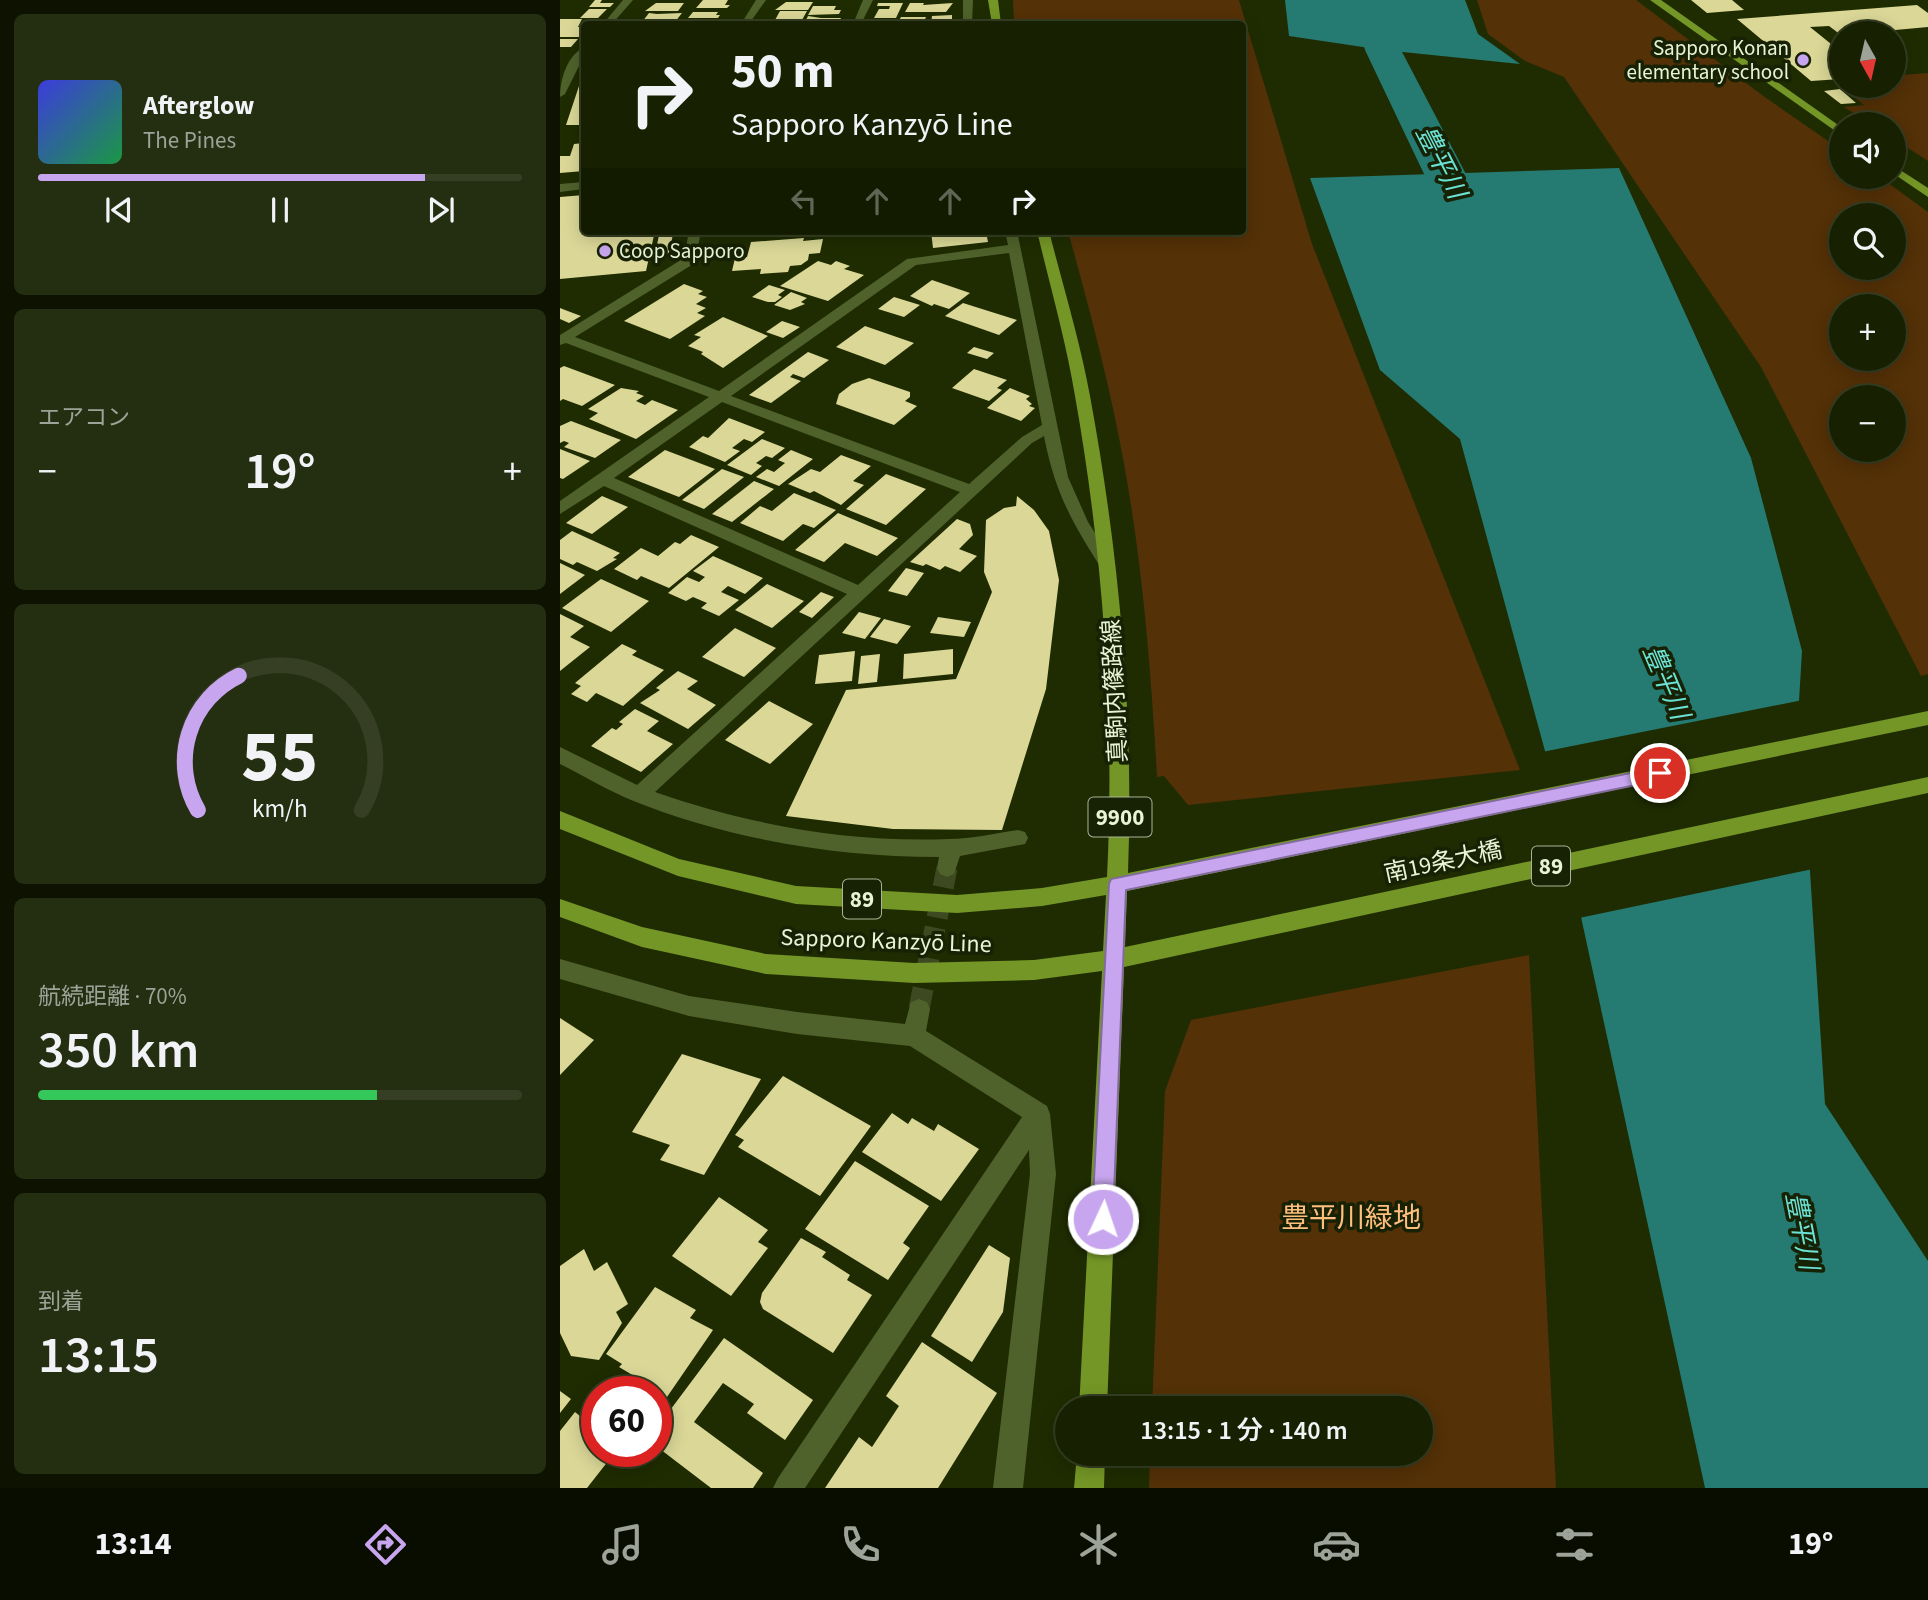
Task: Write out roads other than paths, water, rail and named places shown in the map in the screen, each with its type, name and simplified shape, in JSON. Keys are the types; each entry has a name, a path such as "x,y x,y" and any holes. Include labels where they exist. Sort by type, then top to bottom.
{"main road":[{"path":"993,0 996,21"},
{"path":"1655,0 1829,123"},
{"path":"1906,177 1928,193"},
{"name":"真駒内篠路線","path":"1044,235 1082,393 1107,564 1121,790 1094,1396"},
{"name":"南19条大橋","path":"1174,873 1928,718"},
{"name":"南19条大橋","path":"1175,946 1928,785"},
{"name":"Sapporo Kanzyō Line","path":"560,819 576,828 678,867 796,895 957,904 1042,897 1174,873"},
{"name":"Sapporo Kanzyō Line","path":"560,908 642,937 766,964 914,973 1034,970 1175,946"},
{"path":"1089,1488 1090,1466"}],"street":[{"path":"610,21 628,0"},
{"path":"747,21 761,0"},
{"path":"858,21 868,0"},
{"path":"968,0 968,21"},
{"path":"560,65 579,63"},
{"path":"560,94 579,63"},
{"path":"560,188 581,186"},
{"path":"562,340 690,260 694,235"},
{"path":"1012,235 1060,477 1080,522 1107,564"},
{"path":"560,509 912,262 1015,248"},
{"path":"562,340 970,491"},
{"path":"640,794 970,491 1027,440 1051,426"},
{"path":"602,479 858,592"},
{"path":"560,755 640,794 730,823 775,833 875,845 949,858 1018,838"},
{"path":"560,969 690,1006 797,1024 914,1036 1038,1114"},
{"path":"914,1036 919,1009"},
{"path":"788,1488 1038,1114"},
{"path":"1008,1488 1043,1174 1038,1114"}],"water":[{"path":"1285,0 1465,0 1478,34 1520,64 1383,50 1289,36"},
{"path":"1619,168 1751,458 1802,651 1799,701 1825,1104 1928,1261 1928,1488 1705,1488 1545,751 1460,439 1380,370 1310,178"}],"waterway":[{"name":"豊平川","path":"1369,0 1383,50 1488,260"}],"tunnel":[{"path":"919,1009 947,868"}],"place":[{"name":"Sapporo Konan elementary school","path":"1803,60"},
{"name":"Coop Sapporo","path":"605,251"}],"park label":[{"name":"豊平川緑地","path":"1351,1218"}]}
